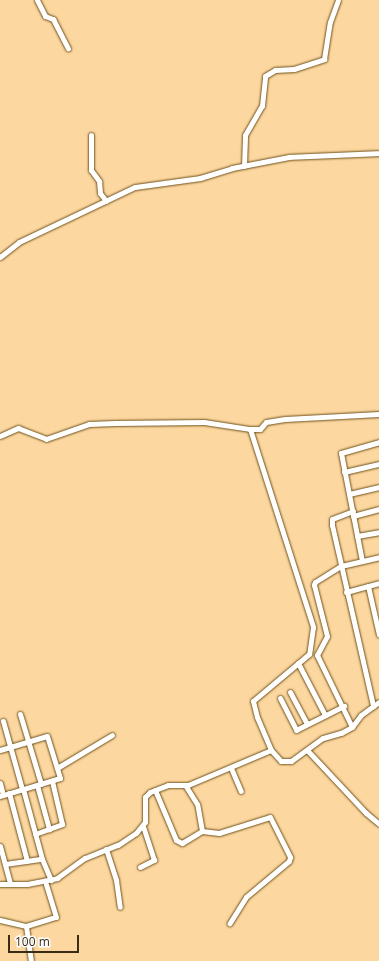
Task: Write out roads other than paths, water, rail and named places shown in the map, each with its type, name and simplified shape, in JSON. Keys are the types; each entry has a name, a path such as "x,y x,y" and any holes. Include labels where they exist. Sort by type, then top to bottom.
{"street":[{"path":"37,0 45,16 53,19 68,48"},
{"path":"244,166 245,135 262,106 265,76 275,70 294,69 324,59 330,22 338,0"},
{"path":"90,135 91,170 99,181 100,193 106,201"},
{"path":"0,257 19,242 135,187 200,178 244,166 289,157 379,153"},
{"path":"0,436 18,428 46,439 89,424 114,423 204,422 250,429 260,429 266,422 285,419 379,414"},
{"path":"250,429 313,624 310,654 253,700 257,717 271,750 277,758 287,762 323,738 341,734 352,727 361,714 379,702"},
{"path":"362,561 344,472 343,451 379,442"},
{"path":"344,472 379,464"},
{"path":"349,494 379,487"},
{"path":"373,706 346,592 332,520 379,509"},
{"path":"357,536 379,532"},
{"path":"352,727 344,706 317,655 327,636 314,585 315,582 341,566 379,557"},
{"path":"346,592 379,583"},
{"path":"368,586 377,611 379,634"},
{"path":"298,663 325,714"},
{"path":"290,692 307,724"},
{"path":"280,698 296,730 325,714 344,706"},
{"path":"20,714 29,741 50,829"},
{"path":"0,920 26,926 56,916 23,789 3,721"},
{"path":"57,768 112,735"},
{"path":"0,750 48,736 60,778 2,795 0,782"},
{"path":"140,867 154,860 143,826 145,818 145,797 155,790 168,785 185,785 231,768 271,750"},
{"path":"307,750 366,813 379,824"},
{"path":"231,768 241,791"},
{"path":"35,834 62,824 52,781"},
{"path":"185,785 195,799 202,832"},
{"path":"155,790 178,842 182,843 202,832 219,833 270,817 290,857 289,861 247,896 230,923"},
{"path":"9,793 27,861"},
{"path":"0,884 48,881 69,870 85,858 127,840 143,826"},
{"path":"0,846 1,856 5,864 10,884"},
{"path":"106,849 116,880 120,907"},
{"path":"5,864 42,859"},
{"path":"26,926 31,961"}]}
